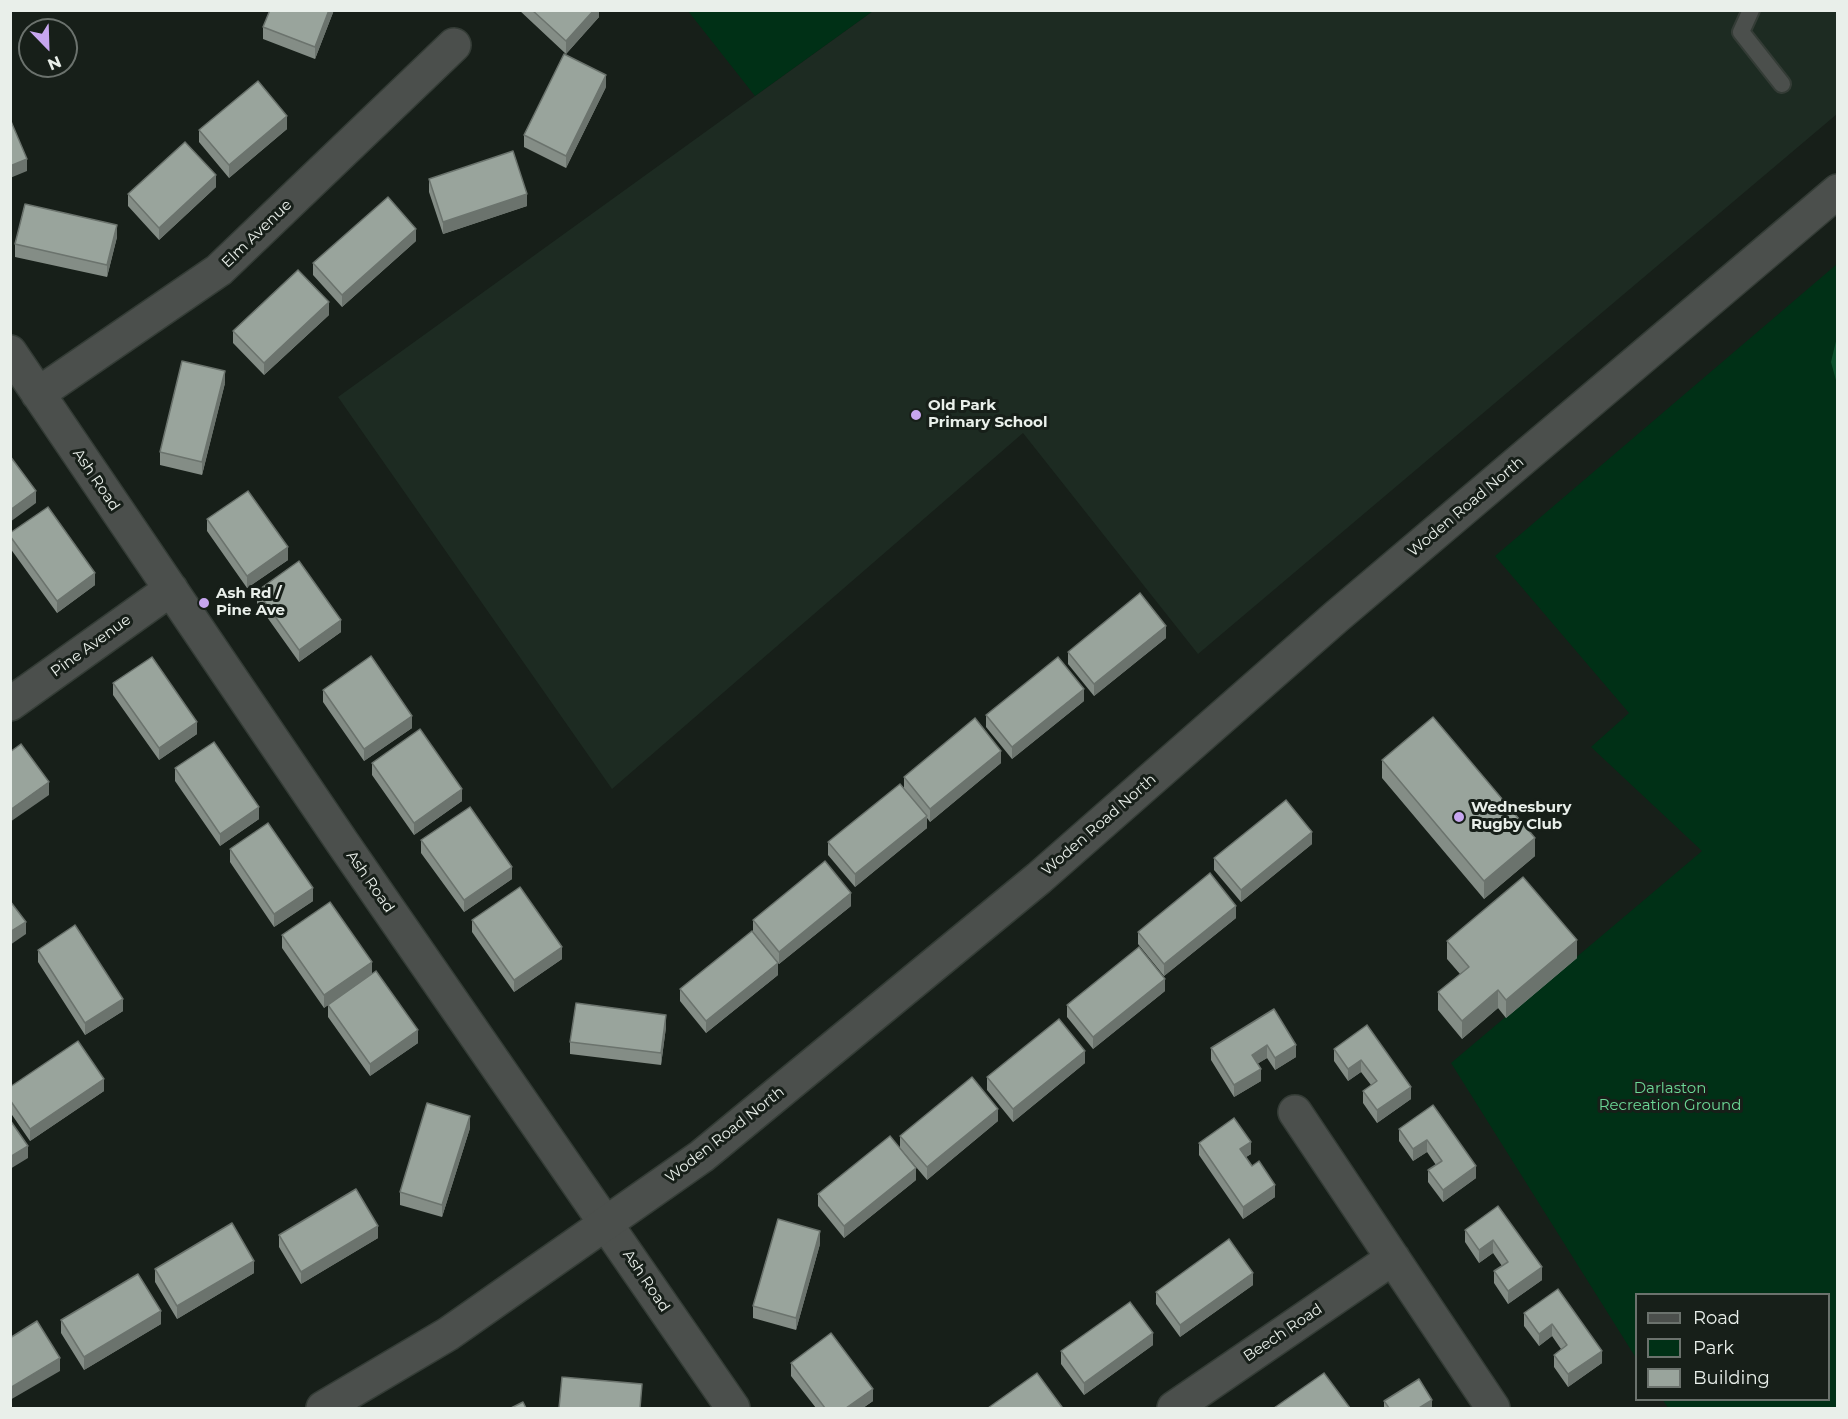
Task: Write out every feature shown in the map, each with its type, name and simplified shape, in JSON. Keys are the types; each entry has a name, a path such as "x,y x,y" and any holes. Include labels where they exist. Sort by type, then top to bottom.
{"street":[{"name":"Elm Avenue","path":"38,394 219,270 454,45"},
{"name":"Woden Road North","path":"323,1408 448,1334 702,1156 1039,878 1335,617 1838,191"},
{"name":"Ash Road","path":"10,352 382,900 733,1408"},
{"name":"Pine Avenue","path":"10,704 171,589"},
{"path":"1295,1112 1493,1408"},
{"name":"Beech Road","path":"1174,1408 1393,1258"}],"lane":[{"path":"1751,10 1741,32 1782,84"}],"shaded area":[{"name":"Old Park Primary School","path":"873,11 1837,11 1837,114 1198,654 1023,433 612,789 338,397"}],"green space":[{"path":"688,11 873,11 755,96"},
{"name":"Darlaston Recreation Ground","path":"1837,264 1837,1408 1668,1408 1664,1401 1830,1401 1830,1293 1635,1293 1635,1356 1451,1063 1702,851 1591,747 1629,713 1495,556"},
{"path":"1837,337 1838,384 1831,362"}],"building":[{"path":"270,10 329,10 315,47 263,27"},
{"path":"532,10 594,10 566,41"},
{"path":"564,54 606,75 566,156 524,135"},
{"path":"258,81 287,116 229,165 199,130"},
{"path":"10,119 27,159 10,166"},
{"path":"185,142 216,175 159,228 128,194"},
{"path":"513,151 527,194 443,222 429,179"},
{"path":"388,197 416,229 342,295 313,263"},
{"path":"25,204 117,225 107,265 15,244"},
{"path":"298,270 329,302 264,363 233,331"},
{"path":"182,361 225,371 202,462 160,452"},
{"path":"10,456 36,491 10,510"},
{"path":"248,491 288,547 247,576 207,519"},
{"path":"48,507 95,573 57,601 10,536 10,533"},
{"path":"299,561 341,620 299,650 257,591"},
{"path":"1140,593 1166,626 1094,684 1068,652"},
{"path":"371,656 412,716 364,749 323,690"},
{"path":"152,657 197,722 159,748 113,683"},
{"path":"1058,657 1084,689 1012,747 986,715"},
{"name":"Wednesbury Rugby Club","path":"1433,717 1535,838 1484,881 1382,760"},
{"path":"975,718 1001,751 930,809 904,777"},
{"path":"420,729 462,789 414,823 372,763"},
{"path":"214,742 259,807 220,834 175,768"},
{"path":"21,744 49,782 10,810 10,752"},
{"path":"900,784 927,816 855,874 828,842"},
{"path":"1286,800 1312,832 1241,890 1214,858"},
{"path":"470,807 512,867 464,900 421,840"},
{"path":"268,823 313,888 274,914 230,849"},
{"path":"825,861 851,893 779,952 753,920"},
{"path":"1210,873 1236,906 1164,964 1138,932"},
{"path":"1523,877 1577,940 1506,1000 1498,990 1462,1021 1438,992 1469,967 1447,941"},
{"path":"520,887 562,947 514,980 472,920"},
{"path":"10,901 26,922 10,932"},
{"path":"330,902 372,962 324,995 282,935"},
{"path":"75,925 123,999 85,1023 38,950"},
{"path":"752,931 778,963 706,1021 680,989"},
{"path":"1139,947 1165,979 1093,1037 1067,1005"},
{"path":"376,971 418,1030 370,1064 328,1005"},
{"path":"576,1003 666,1015 661,1053 570,1042"},
{"path":"1274,1009 1296,1045 1275,1058 1267,1045 1252,1055 1261,1069 1234,1085 1211,1048"},
{"path":"1059,1019 1085,1051 1013,1109 987,1077"},
{"path":"1367,1025 1411,1087 1377,1110 1363,1091 1377,1081 1361,1060 1348,1069 1334,1049"},
{"path":"78,1041 104,1079 30,1129 10,1100 10,1087"},
{"path":"972,1077 998,1109 927,1167 900,1136"},
{"path":"427,1103 470,1116 442,1205 400,1192"},
{"path":"1433,1105 1476,1166 1443,1190 1428,1170 1442,1161 1427,1140 1413,1149 1399,1129"},
{"path":"1234,1118 1251,1142 1240,1149 1252,1166 1259,1161 1275,1185 1243,1207 1199,1143"},
{"path":"10,1120 28,1146 10,1157"},
{"path":"890,1136 916,1168 844,1226 818,1194"},
{"path":"356,1189 378,1226 301,1272 279,1235"},
{"path":"1498,1206 1542,1267 1508,1291 1494,1271 1508,1262 1493,1240 1479,1250 1465,1230"},
{"path":"778,1219 820,1231 796,1318 753,1306"},
{"path":"232,1223 254,1261 177,1306 155,1269"},
{"path":"1229,1239 1253,1273 1180,1325 1156,1292"},
{"path":"138,1274 161,1311 84,1357 61,1320"},
{"path":"1558,1289 1602,1351 1568,1374 1554,1355 1567,1345 1552,1324 1539,1334 1524,1313"},
{"path":"1130,1302 1153,1333 1084,1383 1061,1351"},
{"path":"37,1321 60,1358 10,1388 10,1338"},
{"path":"831,1333 873,1389 846,1408 825,1408 791,1363"},
{"path":"1037,1373 1062,1407 988,1408"},
{"path":"1324,1373 1350,1408 1274,1408"},
{"path":"562,1377 642,1384 640,1408 559,1408"},
{"path":"1419,1379 1432,1400 1419,1408 1389,1408 1384,1401"},
{"path":"523,1402 526,1408 511,1408"}],"place":[{"name":"Old Park Primary School","path":"916,415"},
{"name":"Ash Rd / Pine Ave","path":"204,603"},
{"name":"Wednesbury Rugby Club","path":"1459,817"}]}
